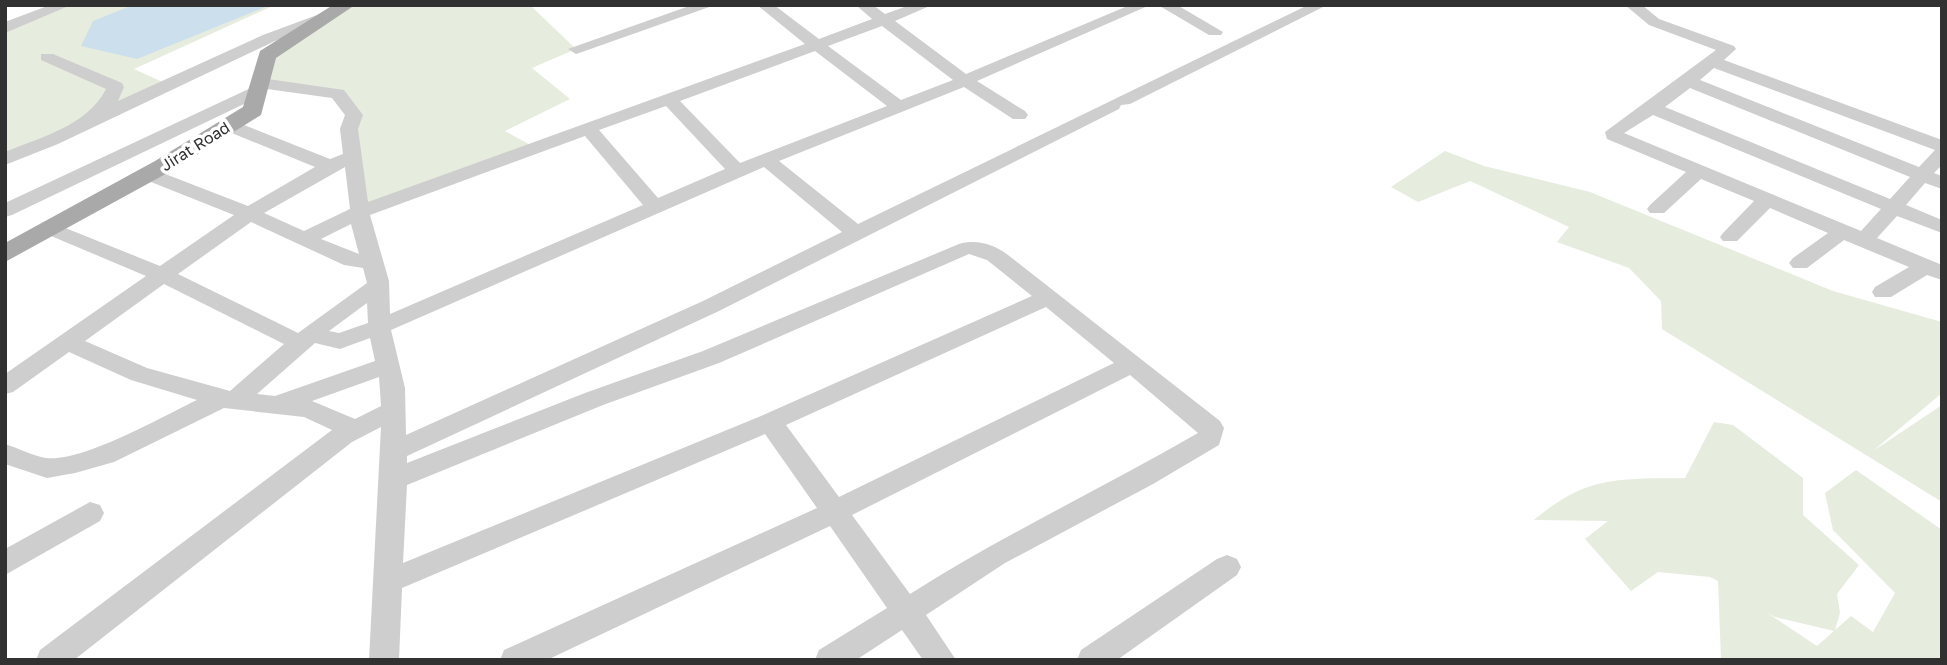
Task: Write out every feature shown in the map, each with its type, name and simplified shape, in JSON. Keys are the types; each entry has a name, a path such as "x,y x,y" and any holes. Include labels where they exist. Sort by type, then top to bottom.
{"main road":[{"path":"274,51 332,10"},
{"name":"Jirat Road","path":"5,254 148,174 254,110 267,55 274,51"}],"street":[{"path":"5,28 64,5"},
{"path":"576,49 708,5"},
{"path":"764,5 899,107"},
{"path":"863,5 964,80 1019,115"},
{"path":"305,239 360,212 925,5"},
{"path":"51,229 303,338 340,341 379,327 737,171 1143,5"},
{"path":"1165,5 1215,32"},
{"path":"394,452 711,306 1118,102 1320,5"},
{"path":"1632,5 1643,17 1728,49 1688,82 1613,135 1934,269"},
{"path":"5,159 332,10"},
{"path":"212,64 274,51"},
{"path":"47,57 116,87 104,108 79,125"},
{"path":"1713,61 1942,146"},
{"path":"1688,82 1942,183"},
{"path":"5,211 260,86 338,94 354,115 349,130 360,212 378,286 379,327 393,388 394,479 384,660"},
{"path":"669,99 737,171"},
{"path":"1651,108 1942,227"},
{"path":"228,125 330,166"},
{"path":"587,127 655,207"},
{"path":"1864,240 1942,153"},
{"path":"5,386 249,214 330,166 353,157"},
{"path":"767,160 856,233"},
{"path":"1657,209 1697,172"},
{"path":"148,174 249,214 351,260 372,262"},
{"path":"1730,237 1767,200"},
{"path":"1800,263 1843,231"},
{"path":"394,479 594,399 711,357 966,248 986,249 1210,428 1210,438 1144,477 995,555 830,660"},
{"path":"1883,292 1934,269"},
{"path":"5,454 47,468 106,455 228,400 303,338 378,286"},
{"path":"387,582 770,422 1048,297"},
{"path":"67,342 139,374 228,400 308,410 355,429"},
{"path":"515,660 835,511 1132,364"},
{"path":"276,406 387,365"},
{"path":"51,660 355,429 393,411"},
{"path":"770,422 941,660"},
{"path":"5,563 90,513"},
{"path":"1092,660 1227,567"}],"shaded area":[{"path":"64,5 275,5 134,69 167,84 5,159 5,28"},
{"path":"346,5 530,5 576,49 532,68 570,99 505,131 536,148 360,212 354,115 338,94 261,83 267,55"},
{"path":"1445,151 1484,166 1590,192 1833,291 1942,322 1942,393 1873,451 1942,405 1942,502 1662,329 1661,301 1629,268 1557,242 1569,227 1470,181 1418,202 1391,187"},
{"path":"1714,422 1733,425 1803,478 1803,515 1859,565 1837,594 1840,613 1835,630 1851,616 1873,632 1895,593 1833,530 1825,493 1856,470 1942,530 1942,660 1721,660 1718,581 1710,577 1658,572 1631,591 1585,539 1608,521 1534,520 1571,495 1605,482 1685,478","holes":["1766,612 1775,617 1834,631 1817,646"]}],"water":[{"path":"133,5 265,7 137,59 81,46 93,21"}]}
